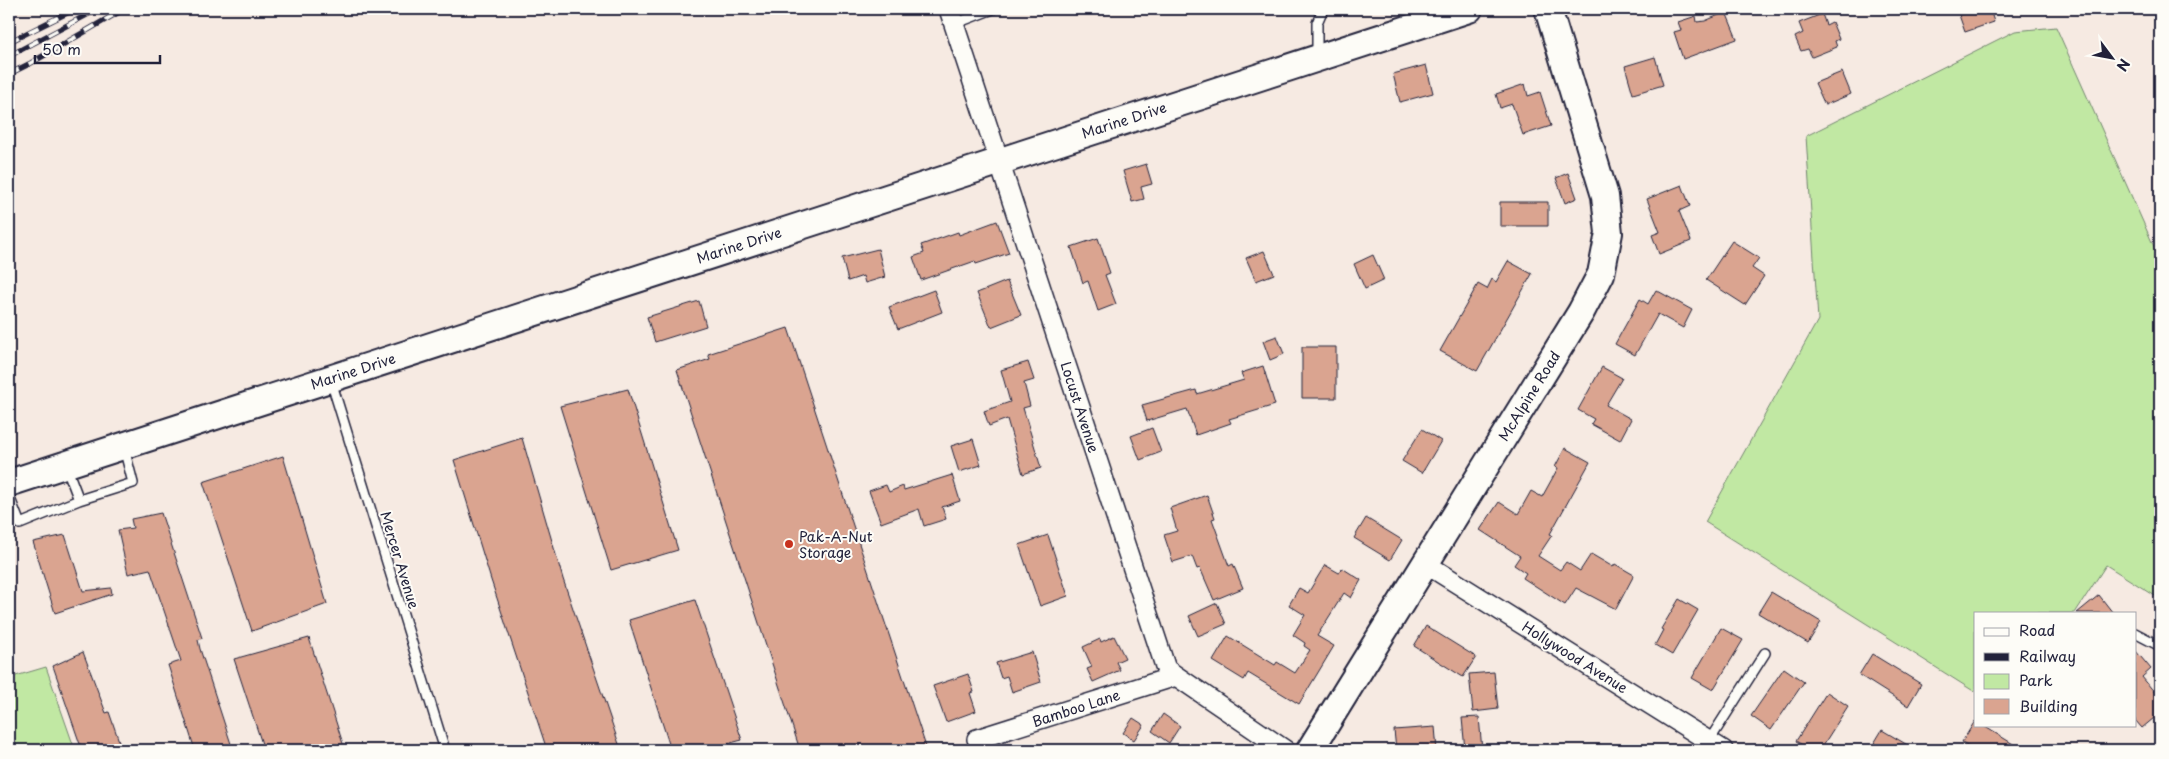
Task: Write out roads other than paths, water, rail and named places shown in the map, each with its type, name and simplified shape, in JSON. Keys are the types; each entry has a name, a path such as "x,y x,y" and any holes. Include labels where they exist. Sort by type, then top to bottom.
{"main road":[{"name":"Marine Drive","path":"9,483 1468,9"},
{"name":"McAlpine Road","path":"1310,750 1576,320 1601,274 1609,233 1605,196 1548,9"}],"street":[{"name":"Locust Avenue","path":"951,16 1000,160 1166,669 1285,750"},
{"name":"Hollywood Avenue","path":"1426,564 1713,747"},
{"name":"Bamboo Lane","path":"977,739 1176,676"}],"lane":[{"path":"951,16 992,9"},
{"path":"1317,58 1317,23 1323,9"},
{"name":"Mercer Avenue","path":"330,378 445,750"},
{"path":"9,496 20,524 79,500 133,483 123,446"},
{"path":"65,465 79,500"},
{"path":"2136,634 2160,646"},
{"path":"1713,747 1765,652"}],"railway":[{"path":"9,42 75,9"},
{"path":"9,56 98,9"},
{"path":"9,74 124,9"}],"place":[{"name":"Pak-A-Nut Storage","path":"789,544"}]}
